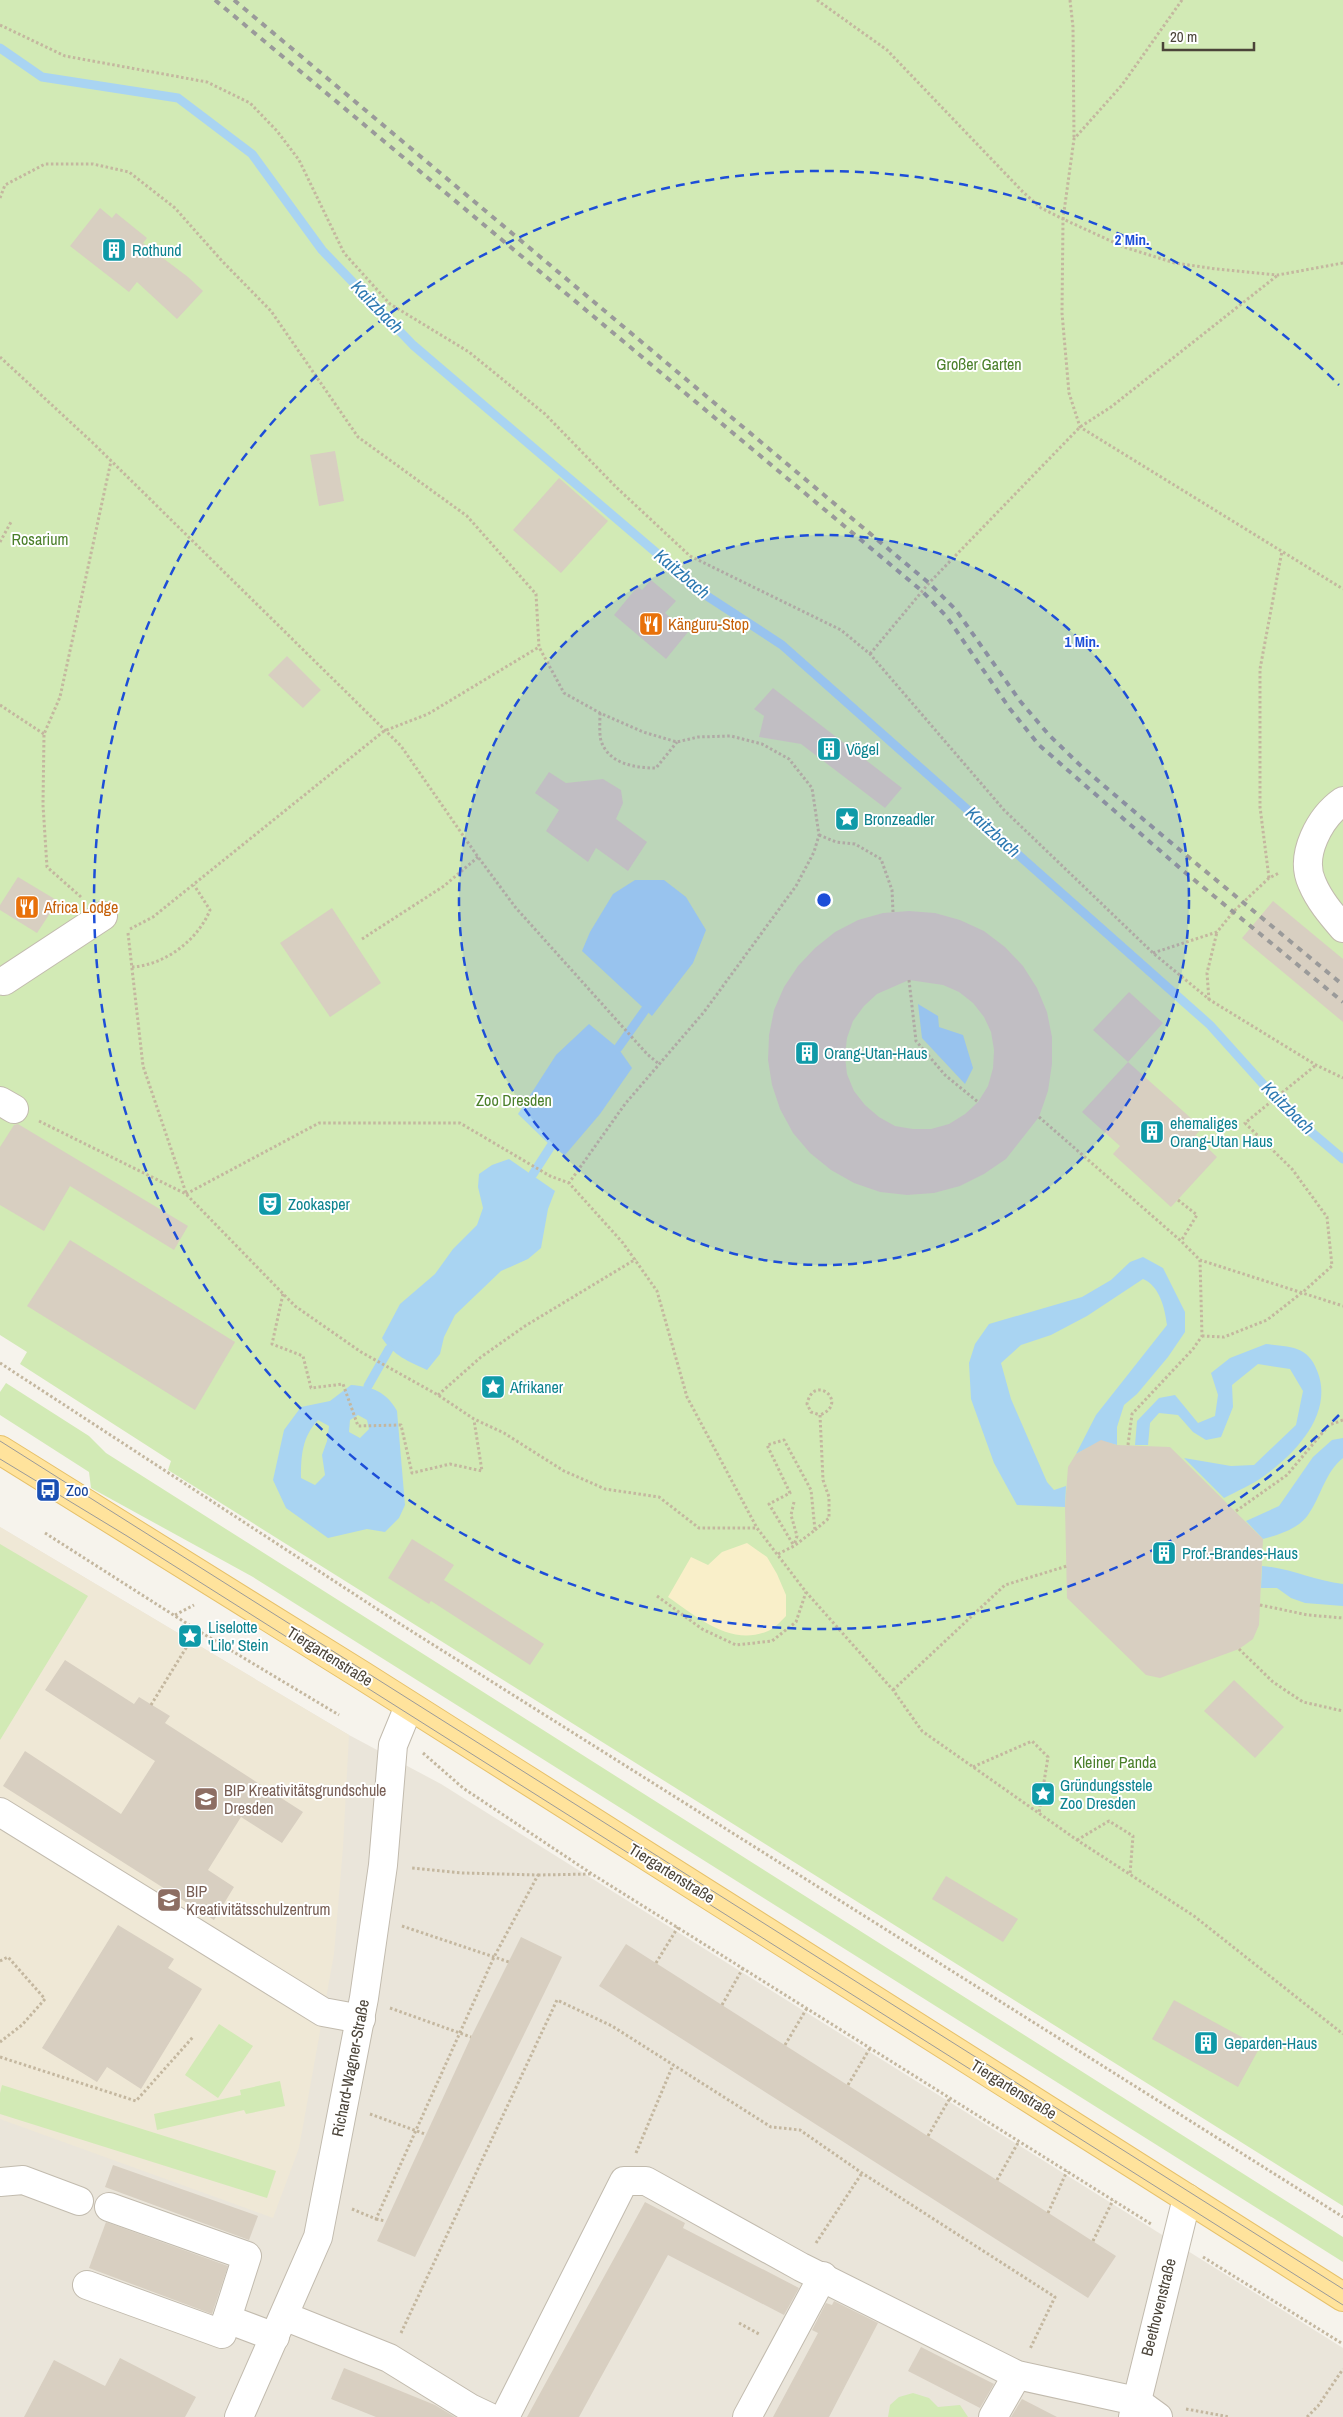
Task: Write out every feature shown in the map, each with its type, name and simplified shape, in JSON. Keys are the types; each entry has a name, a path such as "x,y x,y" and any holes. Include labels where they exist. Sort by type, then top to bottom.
{"main road":[{"name":"Tiergartenstraße","path":"0,1450 409,1706 1343,2297"}],"street":[{"path":"1343,801 1332,809 1314,836 1308,857 1311,882 1325,908 1343,928"},
{"path":"1,983 103,916"},
{"name":"Richard-Wagner-Straße","path":"239,2417 318,2237 362,2008 376,1918 383,1865 393,1745 409,1706"},
{"path":"0,1812 323,2012 362,2008"},
{"path":"0,2182 23,2180 79,2201"},
{"path":"504,2417 624,2181 646,2181 812,2271 1017,2374 1158,2417"},
{"name":"Beethovenstraße","path":"1134,2409 1186,2198"},
{"path":"87,2285 222,2334 247,2256 109,2207"},
{"path":"747,2417 812,2271"},
{"path":"227,2319 280,2326 390,2358 470,2408 489,2417"},
{"path":"993,2417 1017,2374"}],"path":[{"path":"818,0 887,50 1023,192 1041,208 1063,220 1124,247 1175,262 1216,269 1278,275 1343,263"},
{"path":"1070,0 1073,27 1074,139 1063,220 1062,313 1068,393 1080,427 1343,589"},
{"path":"1074,139 1122,84 1182,0"},
{"path":"0,25 65,56 207,82 250,103 277,131 299,160 344,253 390,304 469,352 545,414 616,487 690,556 841,630 870,654 1004,810 1153,953 1210,1000 1316,1065 1343,1078"},
{"path":"0,198 5,185 44,164 93,164 129,172 175,208 222,261 271,311 358,437 466,516 536,594 539,647 564,693 600,713 643,732 677,742 698,737 731,736 762,744 789,759 812,788 820,834 814,852 796,886 704,1012 625,1104 569,1183"},
{"path":"870,654 929,583 1080,427 1111,406 1278,275"},
{"path":"0,357 111,461 401,746 516,908 620,1024 659,1064"},
{"path":"103,916 47,868 43,805 44,734 60,697 111,461"},
{"path":"0,542 11,522"},
{"path":"1269,878 1260,807 1260,669 1282,551"},
{"path":"186,1194 143,1066 128,930 153,917 384,731 428,714 539,647"},
{"path":"0,705 44,734"},
{"path":"600,713 601,741 614,759 636,768 656,768 677,742"},
{"path":"820,834 836,842 855,844 881,859 892,890 893,912"},
{"path":"362,940 444,886 478,857"},
{"path":"1210,1000 1207,973 1217,932 1234,911 1269,878 1308,857"},
{"path":"132,967 144,966 167,958 204,925 210,910 194,885"},
{"path":"1153,953 1217,932"},
{"path":"909,980 916,1041 945,1075 978,1102"},
{"path":"1202,1336 1224,1337 1267,1320 1332,1266 1326,1217 1292,1169 1245,1123 1316,1065"},
{"path":"7,1105 186,1194 295,1306 361,1352 438,1395 474,1419 504,1433 564,1471 605,1489 659,1497 699,1528 757,1528"},
{"path":"1040,1117 1181,1241 1200,1260 1304,1291 1343,1306"},
{"path":"186,1194 319,1123 460,1122 550,1176 569,1183 636,1259 657,1291 687,1397 757,1528 806,1592 893,1690 922,1730 1078,1840 1194,1916 1343,2034"},
{"path":"1178,1200 1197,1215 1181,1241"},
{"path":"438,1395 481,1357 525,1326 636,1259"},
{"path":"1128,1445 1132,1414 1193,1349 1202,1336 1200,1260"},
{"path":"283,1294 272,1344 302,1356 311,1388 344,1384 358,1426 401,1425 412,1474 450,1464 482,1471 474,1419"},
{"path":"0,1363 397,1622 1343,2217"},
{"path":"822,1390 829,1394 832,1400 828,1412 820,1415 812,1412 807,1404 809,1395 814,1391 822,1390"},
{"path":"778,1554 794,1546 829,1518 829,1497 823,1480 820,1415"},
{"path":"1236,1512 1287,1475 1329,1425 1343,1420"},
{"path":"794,1546 769,1504 790,1493 767,1444 784,1440 811,1490 815,1530"},
{"path":"794,1502 791,1514 797,1536 794,1546"},
{"path":"45,1533 197,1630 339,1715"},
{"path":"893,1690 1005,1585 1067,1566"},
{"path":"657,1596 702,1629 736,1645 772,1641 796,1622 806,1592"},
{"path":"1260,1605 1308,1615 1343,1618"},
{"path":"151,1705 197,1630"},
{"path":"1239,1649 1273,1682 1303,1702 1343,1712"},
{"path":"973,1767 1032,1741 1048,1757 1039,1813"},
{"path":"463,1788 592,1874 1343,2344"},
{"path":"1078,1840 1110,1821 1134,1836 1130,1874"},
{"path":"383,1865 463,1873 592,1874"},
{"path":"376,2219 461,2035 494,1957 538,1874"},
{"path":"376,1918 509,1962"},
{"path":"656,1963 678,1927"},
{"path":"0,1961 8,1957 45,1999 22,2025 0,2042"},
{"path":"722,2005 743,1968"},
{"path":"390,2358 557,2000 612,2026 771,2127 800,2130 862,2173 1055,2298 1017,2374"},
{"path":"362,2008 471,2037"},
{"path":"785,2045 807,2008"},
{"path":"0,2057 136,2101 193,2037"},
{"path":"848,2085 870,2048"},
{"path":"624,2181 673,2065"},
{"path":"928,2136 950,2098"},
{"path":"344,2103 425,2134"},
{"path":"997,2180 1019,2141"},
{"path":"1048,2213 1067,2171"},
{"path":"812,2271 862,2173"},
{"path":"325,2199 385,2221"},
{"path":"1092,2241 1113,2200"},
{"path":"1307,2417 1318,2406 1343,2369"}],"shaded area":[{"path":"0,1527 349,1735 441,1784 1343,2348 1343,2417 0,2417"},
{"name":"BIP Kreativitätsschulzentrum","path":"0,1527 349,1735 343,1847 334,1954 299,2148 273,2218 0,2119"}],"green space":[{"name":"Zoo Dresden","path":"0,0 1343,0 1343,2206 168,1470 171,1461 20,1364 27,1352 0,1335"},
{"path":"6,1383 89,1436 106,1453 1343,2237 1343,2262 253,1577 91,1488 89,1472 0,1415 0,1392"},
{"path":"0,1544 88,1596 0,1740"},
{"path":"219,2024 253,2046 218,2098 185,2075"},
{"path":"280,2081 285,2106 246,2114 244,2110 157,2130 154,2114 241,2095 240,2090"},
{"path":"2,2085 276,2171 267,2198 0,2114"},
{"path":"913,2393 929,2398 938,2407 960,2405 968,2417 888,2417 890,2405 899,2397"}],"sand":[{"path":"747,1543 767,1557 786,1595 786,1616 773,1628 754,1635 728,1633 703,1621 668,1597 691,1557 708,1565 722,1552"}],"water":[{"path":"635,880 664,880 686,897 706,930 693,963 652,1016 582,951 590,932 613,894"},
{"path":"918,1004 938,1016 939,1027 963,1035 973,1068 965,1084 922,1038"},
{"path":"589,1024 618,1048 632,1068 600,1114 565,1155 551,1146 518,1114 556,1055"},
{"path":"509,1159 555,1191 548,1209 541,1248 528,1259 501,1271 455,1315 444,1337 440,1354 427,1370 397,1354 382,1338 400,1304 435,1274 453,1249 477,1225 483,1208 478,1187 479,1174 492,1165"},
{"path":"1143,1257 1163,1268 1185,1312 1185,1332 1168,1357 1137,1394 1124,1405 1117,1427 1117,1445 1101,1441 1076,1454 1096,1415 1167,1325 1161,1299 1158,1292 1149,1282 1143,1279 1087,1316 1051,1335 1021,1345 1001,1363 1011,1399 1047,1482 1054,1490 1066,1486 1065,1507 1017,1505 994,1463 971,1399 969,1363 975,1344 989,1324 1082,1297 1111,1280 1130,1262"},
{"path":"1266,1344 1284,1346 1305,1353 1315,1366 1319,1376 1321,1391 1320,1405 1308,1433 1276,1467 1255,1482 1224,1498 1184,1458 1231,1466 1254,1465 1296,1425 1303,1391 1290,1369 1258,1364 1232,1385 1233,1407 1221,1437 1206,1440 1193,1432 1178,1415 1159,1413 1150,1423 1148,1445 1135,1445 1137,1421 1159,1398 1175,1395 1198,1423 1215,1416 1218,1395 1211,1373 1230,1358"},
{"path":"351,1385 358,1386 378,1391 393,1404 397,1411 405,1505 399,1518 385,1532 367,1529 328,1538 286,1508 273,1480 284,1430 301,1407 330,1401","holes":["358,1415 367,1420 369,1429 360,1438 349,1432 350,1420","318,1420 329,1426 327,1441 322,1455 325,1475 315,1485 301,1478 301,1462 306,1440"]},
{"path":"1343,1438 1343,1458 1327,1477 1308,1515 1293,1528 1263,1539 1246,1521 1279,1506 1313,1457 1332,1440"},
{"path":"1262,1566 1283,1569 1343,1584 1343,1606 1305,1603 1291,1598 1277,1588 1261,1588"}],"building":[{"name":"Rothund","path":"100,208 112,218 116,213 147,238 143,243 188,277 203,291 177,319 137,282 129,292 70,246"},
{"path":"335,451 344,501 319,506 310,455"},
{"path":"559,478 608,521 561,573 513,530"},
{"name":"Känguru-Stop","path":"651,580 676,601 665,613 688,632 666,659 614,615 638,586 642,590"},
{"path":"287,656 321,690 303,708 268,675"},
{"name":"Vögel","path":"773,688 902,788 885,808 801,744 759,737 764,716 754,709"},
{"path":"549,772 566,783 603,779 621,790 623,803 616,819 647,842 628,871 596,848 588,862 546,831 559,810 535,793"},
{"name":"Africa Lodge","path":"18,877 58,901 37,933 0,910 0,905"},
{"path":"1273,901 1343,959 1343,1022 1242,938"},
{"path":"332,908 381,983 330,1017 280,943"},
{"name":"Orang-Utan-Haus","path":"909,911 935,913 960,920 984,931 1005,947 1023,966 1037,988 1047,1012 1052,1037 1052,1064 1048,1091 1039,1117 1006,1159 984,1174 960,1186 934,1193 907,1195 880,1192 854,1183 831,1170 810,1153 793,1133 780,1109 772,1085 768,1060 769,1035 774,1010 784,987 798,966 815,948 835,932 858,920 883,913","holes":["909,980 943,985 959,992 973,1003 984,1017 991,1032 994,1050 993,1068 988,1086 978,1102 965,1114 949,1124 931,1129 895,1126 879,1117 865,1105 854,1091 847,1074 845,1056 847,1038 853,1021 864,1006 877,994"]},
{"path":"1129,992 1163,1023 1128,1062 1093,1030"},
{"name":"ehemaliges Orang-Utan Haus","path":"1128,1062 1202,1128 1195,1136 1217,1157 1171,1207 1113,1154 1120,1146 1082,1112"},
{"path":"18,1124 188,1226 174,1250 70,1186 44,1231 0,1205 0,1147 14,1125"},
{"path":"70,1240 235,1342 195,1410 27,1306"},
{"name":"Prof.-Brandes-Haus","path":"1101,1440 1117,1445 1170,1447 1263,1539 1259,1625 1253,1639 1239,1649 1160,1678 1146,1675 1067,1598 1065,1507 1068,1467 1076,1454"},
{"path":"412,1539 454,1565 444,1580 544,1644 530,1665 431,1601 429,1604 388,1578"},
{"name":"BIP Kreativitätsgrundschule Dresden","path":"65,1660 134,1704 139,1697 170,1716 165,1723 303,1812 282,1843 241,1817 208,1870 234,1887 214,1920 3,1786 25,1751 121,1814 155,1761 45,1690"},
{"path":"1234,1680 1284,1727 1255,1758 1204,1711"},
{"path":"946,1876 1018,1919 1003,1942 932,1899"},
{"path":"118,1925 174,1959 168,1968 202,1989 141,2089 107,2067 97,2082 42,2048"},
{"path":"521,1937 562,1957 415,2257 377,2241 471,2037"},
{"path":"626,1944 1116,2256 1088,2298 599,1986"},
{"name":"Geparden-Haus","path":"1174,2000 1260,2047 1238,2087 1152,2039"},
{"path":"113,2165 258,2216 249,2240 105,2187"},
{"path":"645,2202 685,2223 683,2228 799,2288 784,2315 668,2255 579,2417 527,2417"},
{"path":"106,2222 228,2266 212,2314 89,2268"},
{"path":"834,2301 878,2323 829,2417 773,2417 818,2333 812,2330 826,2303 832,2305"},
{"path":"921,2347 994,2384 980,2408 908,2371"},
{"path":"120,2358 196,2397 185,2417 24,2417 54,2360 105,2386"},
{"path":"344,2368 435,2405 455,2417 376,2417 331,2399"},
{"path":"1022,2399 1057,2417 1011,2417"}],"waterway":[{"name":"Kaitzbach","path":"0,48 42,77 178,98 252,154 322,250 413,345 707,596 782,645 1210,1025 1290,1114 1343,1159"},
{"path":"618,1048 645,1010"},
{"path":"533,1174 551,1146"},
{"path":"368,1386 389,1349"}],"tram line":[{"path":"0,1441 1343,2289"},
{"path":"0,1459 127,1536 1343,2305"}],"railway":[{"path":"215,0 922,591 947,617 1010,709 1039,745 1181,869 1343,1002"},
{"path":"234,0 929,583 956,610 1020,701 1049,735 1082,767 1163,836 1343,985"}],"place":[{"name":"Rothund","path":"114,250"},
{"name":"Känguru-Stop","path":"651,624"},
{"name":"Vögel","path":"829,749"},
{"name":"Bronzeadler","path":"847,819"},
{"name":"Africa Lodge","path":"27,907"},
{"name":"Orang-Utan-Haus","path":"807,1053"},
{"name":"ehemaliges Orang-Utan Haus","path":"1152,1132"},
{"name":"Zookasper","path":"270,1204"},
{"name":"Afrikaner","path":"493,1387"},
{"name":"Zoo","path":"48,1490"},
{"name":"Prof.-Brandes-Haus","path":"1164,1553"},
{"name":"Liselotte 'Lilo' Stein","path":"190,1636"},
{"name":"Gründungsstele Zoo Dresden","path":"1043,1794"},
{"name":"BIP Kreativitätsgrundschule Dresden","path":"206,1799"},
{"name":"BIP Kreativitätsschulzentrum","path":"169,1900"},
{"name":"Geparden-Haus","path":"1206,2043"}],"park label":[{"name":"Großer Garten","path":"979,364"},
{"name":"Rosarium","path":"40,539"},
{"name":"Kleiner Panda","path":"1115,1762"}]}
